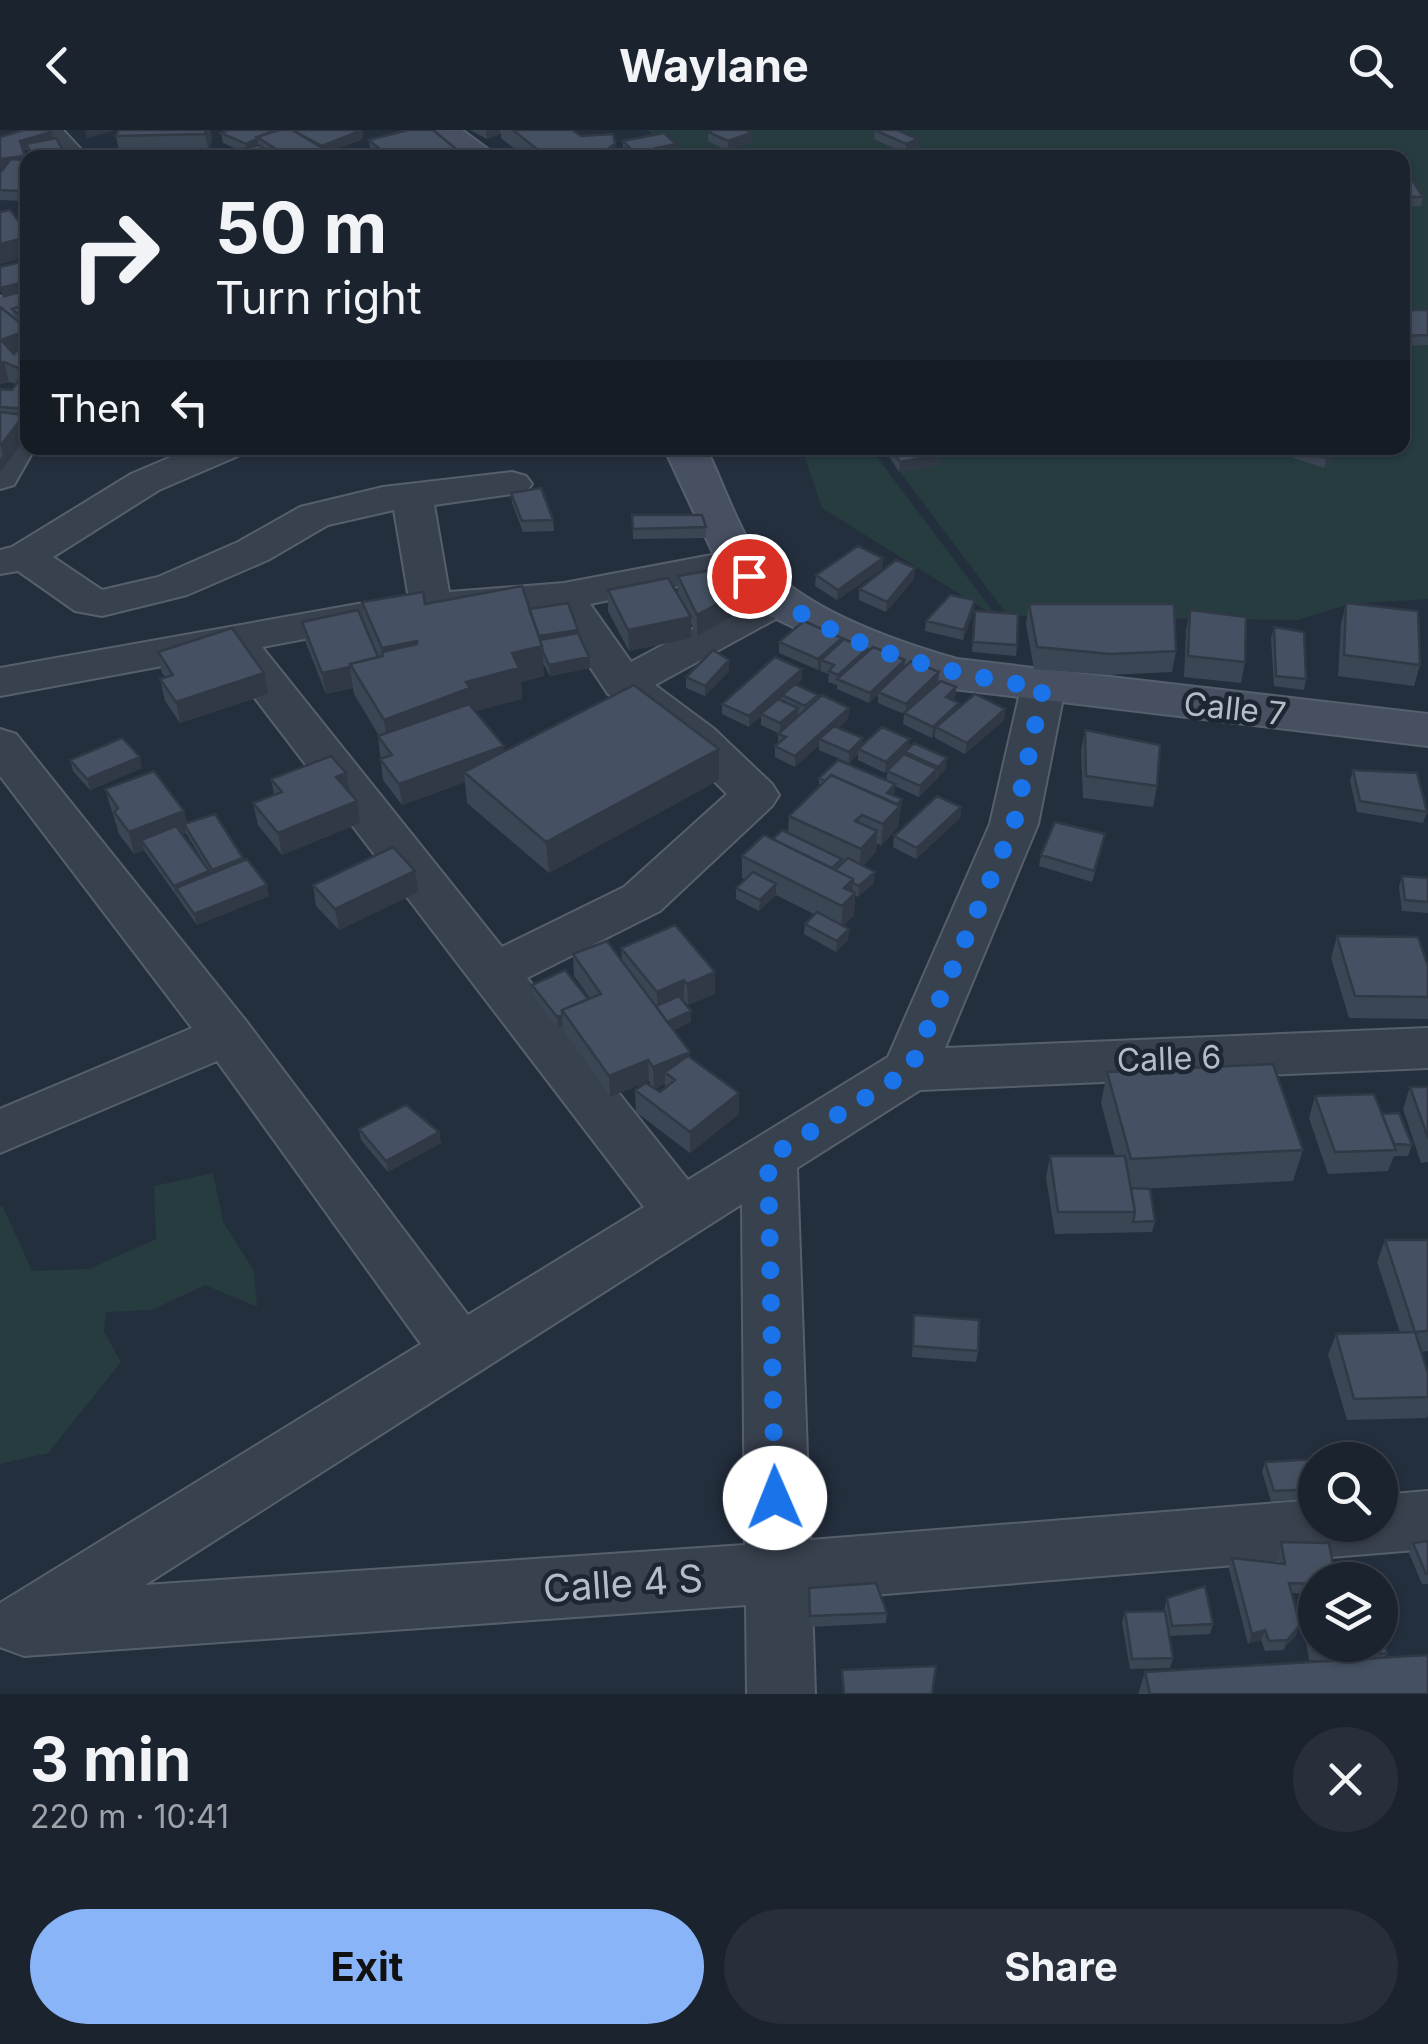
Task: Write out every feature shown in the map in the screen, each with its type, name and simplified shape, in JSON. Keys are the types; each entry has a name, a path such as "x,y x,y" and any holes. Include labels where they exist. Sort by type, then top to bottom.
{"main road":[{"path":"438,130 470,150"},
{"path":"688,455 738,562 777,601"},
{"name":"Calle 7","path":"777,601 916,665 1043,688 1428,730"}],"street":[{"path":"46,130 65,150"},
{"path":"0,477 20,439"},
{"path":"13,560 145,482 208,455"},
{"path":"13,560 90,602 102,603 172,586 253,551 314,516 412,495 512,484"},
{"path":"412,495 416,535 432,605"},
{"path":"0,682 432,605 564,596 738,562"},
{"path":"492,974 642,899 754,795 697,738 624,684 564,596"},
{"path":"624,684 777,601"},
{"path":"232,638 681,1212"},
{"path":"12,1625 910,1070 1014,824 1043,688"},
{"path":"0,744 228,1035 460,1351"},
{"path":"0,1132 228,1035"},
{"name":"Calle 6","path":"910,1070 1428,1048"},
{"path":"768,1158 781,1694"},
{"path":"1398,1522 1428,1520"},
{"name":"Calle 4 S","path":"12,1625 776,1573 1298,1530"}],"green space":[{"path":"648,130 1428,130 1428,599 1349,604 1298,620 1008,616 887,455 1410,455 1410,150 666,150"},
{"path":"804,455 875,455 998,618 822,508"},
{"path":"213,1173 223,1222 254,1271 257,1307 205,1285 152,1310 106,1312 104,1332 121,1362 48,1453 0,1464 0,1207 32,1271 89,1269 156,1239 154,1186"}],"building":[{"path":"24,130 51,132 20,141 20,157 0,159 0,137"},
{"path":"119,130 206,130 205,134 116,136"},
{"path":"277,130 246,144 221,133"},
{"path":"292,130 324,149 277,150 257,137"},
{"path":"292,130 362,130 322,146"},
{"path":"408,130 433,130 457,150 381,150 369,140"},
{"path":"513,130 572,130 581,136 613,134 615,144 606,150 538,150"},
{"path":"875,130 897,130 918,139 906,144"},
{"path":"708,132 751,133 728,141"},
{"path":"664,133 676,144 656,148 658,150 618,150 629,147 623,141"},
{"path":"56,138 62,149 30,150 26,144"},
{"path":"258,145 267,150 238,150"},
{"path":"11,159 20,160 20,191 0,190 0,173"},
{"path":"1410,181 1413,181 1423,197 1410,197"},
{"path":"10,210 20,223 20,239 0,244 0,212"},
{"path":"20,262 20,283 0,288 0,267"},
{"path":"0,307 20,323 20,333 1,340 14,354 20,346 20,368 0,363"},
{"path":"1410,310 1428,310 1428,335 1410,336"},
{"path":"20,378 20,408 0,407 0,389 12,390"},
{"path":"0,412 20,414 20,420 0,445"},
{"path":"896,455 937,455 900,462"},
{"path":"541,488 553,520 522,521 511,493"},
{"path":"632,515 702,515 706,527 633,529"},
{"path":"858,546 883,558 838,590 816,575"},
{"path":"896,560 915,568 887,602 859,589"},
{"path":"747,564 756,582 697,615 678,576"},
{"path":"668,578 691,617 628,630 608,590"},
{"path":"522,586 542,646 512,653 519,668 466,682 470,688 384,720 350,664 383,656 382,652 417,641 382,648 362,602 423,592 425,604"},
{"path":"950,595 975,600 964,630 926,621"},
{"path":"568,603 578,630 539,636 529,609"},
{"path":"1346,603 1418,611 1420,665 1344,655"},
{"path":"1029,604 1174,604 1176,651 1111,654 1037,647"},
{"path":"358,610 378,657 322,673 302,622"},
{"path":"1190,610 1246,617 1245,662 1188,656"},
{"path":"975,611 1018,614 1017,645 973,642"},
{"path":"804,621 842,638 818,659 779,642"},
{"path":"1274,627 1304,632 1306,679 1276,676"},
{"path":"232,628 264,673 176,702 160,679 173,675 158,652"},
{"path":"578,633 589,657 549,665 540,640"},
{"path":"844,639 867,649 838,675 829,671 834,665 821,660"},
{"path":"873,647 905,660 870,693 837,679"},
{"path":"713,650 729,660 705,686 686,677"},
{"path":"775,657 802,669 749,716 722,704"},
{"path":"911,661 939,672 906,704 878,692"},
{"path":"941,681 956,687 946,697 959,703 933,727 904,713"},
{"path":"795,684 818,695 805,706 782,695"},
{"path":"634,685 719,749 546,842 464,772"},
{"path":"975,694 1005,709 967,743 936,727"},
{"path":"822,695 849,708 795,756 775,746 786,737 778,734"},
{"path":"778,699 798,708 780,723 761,714"},
{"path":"469,704 504,746 399,784 380,759 392,755 378,736"},
{"path":"834,726 863,738 849,752 819,739"},
{"path":"882,727 910,739 886,762 858,749"},
{"path":"1085,730 1160,745 1157,786 1086,776"},
{"path":"122,738 140,757 87,779 70,760"},
{"path":"914,743 947,758 938,767 905,752"},
{"path":"904,754 937,769 920,786 887,771"},
{"path":"331,756 346,773 336,777 357,801 278,833 253,803 282,792 271,779"},
{"path":"838,760 895,784 887,793 902,799 897,804 831,775 825,781 819,778"},
{"path":"1353,770 1417,773 1427,812 1360,801"},
{"path":"154,771 184,811 129,832 114,812 118,808 105,789"},
{"path":"831,775 900,806 883,824 862,815 855,821 877,831 861,849 789,816"},
{"path":"937,796 961,807 917,848 894,836"},
{"path":"215,814 243,858 212,870 184,824"},
{"path":"1055,822 1105,834 1094,871 1041,855"},
{"path":"176,826 209,871 174,886 141,840"},
{"path":"782,830 842,859 832,868 773,839"},
{"path":"764,835 853,879 844,888 855,893 842,906 742,856"},
{"path":"393,847 415,871 335,909 313,885"},
{"path":"848,858 875,872 859,886 853,883 853,879 835,870"},
{"path":"247,859 267,885 194,914 176,888"},
{"path":"753,872 776,884 760,900 736,888"},
{"path":"1402,876 1428,878 1428,902 1405,900"},
{"path":"817,912 849,929 837,941 805,924"},
{"path":"675,925 715,972 657,992 621,948"},
{"path":"1337,936 1418,937 1428,966 1428,997 1355,996"},
{"path":"607,941 690,1052 653,1067 648,1060 609,1076 562,1010 601,994 573,954"},
{"path":"565,970 588,999 562,1010 557,1017 532,985"},
{"path":"679,996 691,1011 667,1022 656,1006"},
{"path":"688,1056 739,1093 690,1132 635,1090 646,1083 660,1092 675,1080 665,1072"},
{"path":"1273,1064 1303,1150 1131,1159 1107,1072"},
{"path":"1410,1087 1428,1087 1428,1138"},
{"path":"1374,1094 1396,1150 1335,1152 1315,1096"},
{"path":"406,1105 439,1132 386,1161 359,1129"},
{"path":"1399,1113 1412,1145 1394,1144 1382,1114"},
{"path":"1050,1156 1125,1156 1135,1212 1058,1212"},
{"path":"1131,1188 1150,1189 1155,1221 1133,1222"},
{"path":"1385,1240 1428,1240 1428,1331 1415,1332"},
{"path":"914,1315 979,1320 978,1351 913,1346"},
{"path":"1415,1332 1428,1373 1428,1397 1354,1399 1336,1334"},
{"path":"1298,1460 1298,1490 1274,1491 1265,1462"},
{"path":"1428,1541 1428,1574 1426,1574 1413,1543"},
{"path":"1281,1542 1329,1543 1333,1562 1298,1562 1298,1583 1289,1583 1298,1627 1287,1640 1269,1641 1265,1630 1252,1634 1232,1558 1285,1564"},
{"path":"876,1583 887,1613 810,1616 809,1588"},
{"path":"1205,1586 1213,1624 1172,1626 1167,1598"},
{"path":"1165,1611 1173,1658 1132,1659 1125,1612"},
{"path":"1428,1655 1428,1694 1150,1694 1145,1672 1311,1662 1398,1662 1398,1657"},
{"path":"936,1666 932,1694 844,1694 842,1670"}],"route":[{"path":"749,576 777,601 889,655 953,674 1043,688 1014,824 910,1070 768,1158 775,1498"}]}
